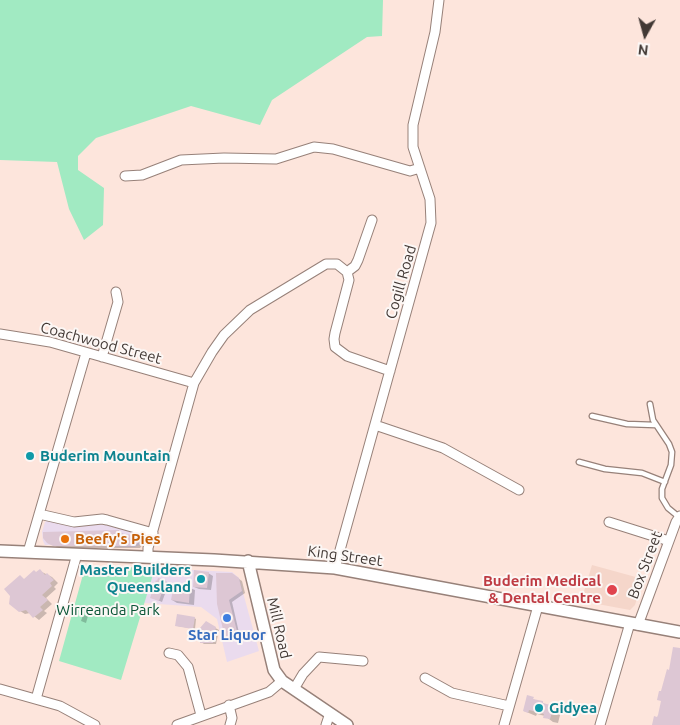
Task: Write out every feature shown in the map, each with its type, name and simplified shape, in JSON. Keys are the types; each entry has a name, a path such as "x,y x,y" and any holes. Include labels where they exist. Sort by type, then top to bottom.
{"main road":[{"name":"King Street","path":"0,551 248,561 335,568 680,632"},
{"name":"Mill Road","path":"248,561 274,670 282,681 347,725"}],"street":[{"name":"Cogill Road","path":"335,568 431,223 430,199 413,146 413,125 435,32 439,0"},
{"path":"124,176 142,175 181,160 224,158 276,159 314,148 334,149 410,171 420,168"},
{"path":"347,272 355,266 358,260 372,220"},
{"path":"148,557 148,548 194,383 224,335 250,310 326,264 337,264 347,272 348,288 335,333 335,347 347,356 390,371"},
{"path":"102,357 118,302 116,292"},
{"name":"Coachwood Street","path":"0,334 50,342 194,383"},
{"path":"28,552 86,353"},
{"path":"375,425 443,448 519,490"},
{"path":"39,514 74,522 102,519 153,533"},
{"name":"Box Street","path":"600,725 634,624 680,517"},
{"path":"609,522 669,541"},
{"path":"36,699 77,554"},
{"path":"504,725 538,606"},
{"path":"169,653 178,655 188,667 201,715"},
{"path":"294,689 303,674 319,657 363,661"},
{"path":"425,678 452,693 509,706"},
{"path":"176,725 269,692 282,681"},
{"path":"0,689 60,706 95,725"},
{"path":"229,706 232,718 230,725"},
{"path":"326,725 330,713"}],"lane":[{"path":"650,404 655,425 669,444 672,452 671,465 662,489 663,501 668,508 680,517"},
{"path":"592,416 626,424 655,425"},
{"path":"580,462 605,469 642,473 665,482"}],"shaded area":[{"path":"48,520 76,527 99,524 109,525 142,535 141,544 135,547 45,545 42,532 45,522"},
{"name":"Buderim Medical & Dental Centre","path":"592,565 643,579 635,605 630,610 581,601"},
{"path":"155,568 232,572 239,578 259,651 227,662 217,619 201,607 144,603"}],"green space":[{"path":"0,0 383,0 382,36 367,37 272,100 260,125 191,106 96,138 78,156 78,170 104,188 103,225 84,240 69,209 57,162 0,160"},
{"name":"Wirreanda Park","path":"88,566 155,568 121,680 59,661 84,571"}],"building":[{"path":"119,530 119,533 139,536 139,542 134,546 53,546 43,538 43,532"},
{"path":"40,569 45,575 47,573 54,580 50,583 52,586 42,595 48,600 40,607 43,610 33,618 26,610 19,612 9,604 10,596 4,589 20,575 24,579 34,570 36,572"},
{"name":"Master Builders Queensland","path":"194,570 209,572 207,588 193,587"},
{"path":"216,573 232,573 239,578 242,591 229,600 238,635 225,638 217,604"},
{"path":"158,578 166,580 159,601 150,598"},
{"path":"174,585 190,586 189,603 171,600"},
{"path":"177,614 195,617 193,629 175,626"},
{"path":"206,621 216,627 213,643 200,643 200,628"},
{"path":"673,647 680,648 680,725 652,725 654,716 657,717 658,715 661,701 657,700 667,669 669,670"},
{"name":"Gidyea","path":"527,695 554,706 550,719 543,718 544,714 529,710 528,713 523,711"}],"place":[{"name":"Buderim Mountain","path":"30,456"},
{"name":"Beefy's Pies","path":"65,539"},
{"name":"Master Builders Queensland","path":"201,579"},
{"name":"Buderim Medical & Dental Centre","path":"612,590"},
{"name":"Star Liquor","path":"227,618"},
{"name":"Gidyea","path":"539,708"}]}
